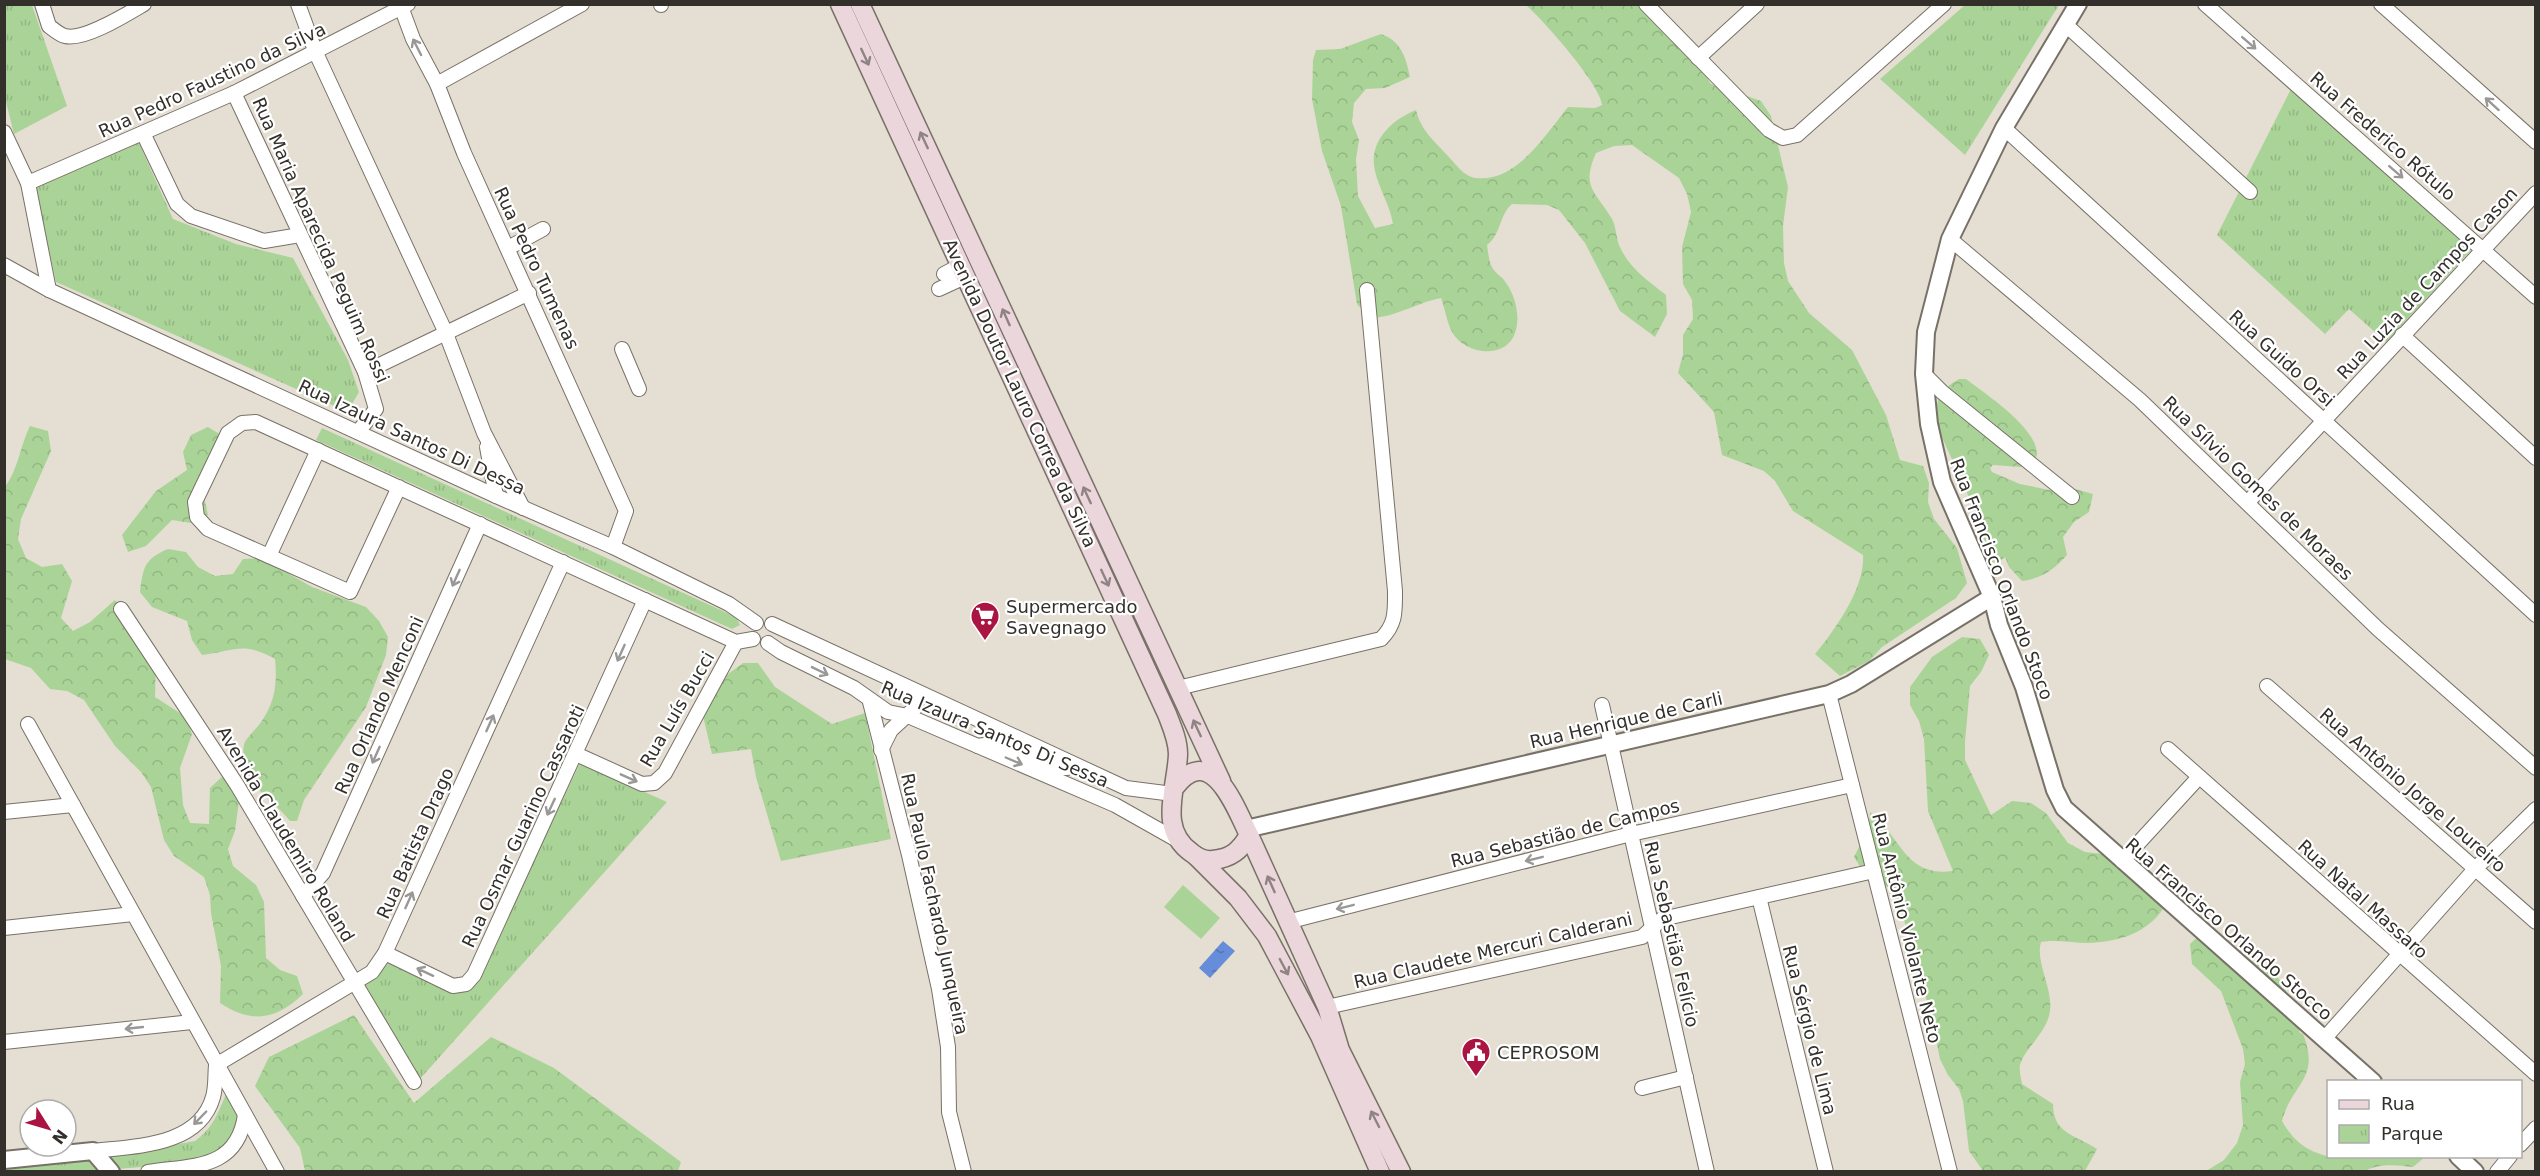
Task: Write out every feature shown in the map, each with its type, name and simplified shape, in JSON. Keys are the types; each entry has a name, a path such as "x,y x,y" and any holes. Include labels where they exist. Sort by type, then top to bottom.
{"main road":[{"name":"Avenida Doutor Lauro Correa da Silva","path":"840,4 1167,714 1178,752 1174,791"},
{"path":"860,4 1050,417 1221,781 1248,832 1327,1007 1340,1050 1401,1172"},
{"path":"1221,781 1210,773 1199,770 1188,773 1174,791 1171,820 1177,840 1238,898 1267,936 1320,1036 1380,1172"},
{"path":"1196,856 1208,861 1232,855 1242,848 1248,832"}],"street":[{"path":"42,4 49,26 66,36 82,34 112,22 144,4"},
{"path":"298,4 316,53 445,331 484,433 523,508"},
{"path":"437,84 582,4"},
{"path":"1646,4 1769,130 1783,138 1797,135 1944,4"},
{"path":"1698,58 1757,4"},
{"name":"Rua Francisco Orlando Stoco","path":"2062,803 2055,790 2024,687 1999,625 1992,597 1942,482 1929,424 1924,375 1926,332 1950,239 2004,128 2078,4"},
{"name":"Rua Frederico Rótulo","path":"2205,4 2484,249 2535,297"},
{"path":"2380,4 2535,142"},
{"name":"Rua Pedro Faustino da Silva","path":"28,183 234,93 316,53 403,6"},
{"name":"Rua Pedro Tumenas","path":"403,6 413,39 437,84 464,153 626,511 613,547"},
{"path":"2066,26 2250,192"},
{"name":"Rua Maria Aparecida Peguim Rossi","path":"234,93 365,372 376,409 358,432"},
{"name":"Rua Guido Orsi","path":"2004,128 2535,615"},
{"path":"4,132 28,183 49,290"},
{"path":"143,133 177,204 191,216 264,241 300,236"},
{"name":"Rua Luzia de Campos Cason","path":"2247,502 2535,193"},
{"path":"508,249 543,229"},
{"name":"Rua Sílvio Gomes de Moraes","path":"1950,239 2140,400 2378,629 2535,768"},
{"path":"4,265 49,290"},
{"path":"944,274 964,270"},
{"path":"939,289 964,270"},
{"name":"Rua Izaura Santos Di Dessa","path":"49,290 496,496 613,547 729,604 756,623"},
{"path":"1178,688 1381,639 1390,630 1395,618 1395,591 1367,290"},
{"path":"365,372 445,331 529,293"},
{"path":"2402,335 2535,458"},
{"path":"622,349 639,389"},
{"path":"1924,375 2072,497"},
{"path":"399,487 350,591 208,529 197,517 195,502 228,433 242,423 256,422 318,450 399,487 480,524 563,562 736,642 753,639"},
{"path":"484,433 496,496"},
{"path":"269,556 318,450"},
{"name":"Rua Orlando Menconi","path":"303,896 323,873 480,524"},
{"name":"Rua Batista Drago","path":"216,1065 356,984 372,972 385,953 563,562"},
{"name":"Rua Henrique de Carli","path":"1248,832 1828,694 1851,684 1992,597"},
{"name":"Rua Osmar Guarino Cassaroti","path":"385,953 453,986 466,984 474,975 645,600"},
{"name":"Avenida Claudemiro Roland","path":"121,609 237,784 414,1082"},
{"path":"767,621 772,624 775,635 768,644 757,643 753,639 751,633 756,623 767,621"},
{"name":"Rua Izaura Santos Di Sessa","path":"772,624 1126,788 1174,791"},
{"name":"Rua Luís Bucci","path":"576,754 642,784 654,783 664,773 736,642"},
{"name":"Rua Izaura Santos Di Sessa","path":"768,644 854,687 870,702 888,712 908,716 1116,805 1177,840"},
{"name":"Rua Antônio Jorge Loureiro","path":"2267,686 2535,922"},
{"path":"881,750 891,730 908,716 918,702 917,692"},
{"name":"Rua Antônio Violante Neto","path":"1828,694 1950,1172"},
{"name":"Rua Paulo Fachardo Junqueira","path":"870,702 909,855 939,989 948,1047 949,1112 964,1172"},
{"name":"Rua Sebastião Felício","path":"1602,705 1707,1172"},
{"path":"28,724 192,1022 278,1172"},
{"path":"978,746 997,743 1006,745 1057,768 1067,768 1073,764"},
{"name":"Rua Natal Massaro","path":"2168,749 2535,1074"},
{"path":"2122,861 2199,777"},
{"name":"Rua Sebastião de Campos","path":"1287,922 1631,834 1852,785"},
{"name":"Rua Francisco Orlando Stocco","path":"2062,803 2064,808 2122,861 2371,1080"},
{"path":"4,812 73,805"},
{"path":"2324,1039 2475,868 2535,808"},
{"name":"Rua Claudete Mercuri Calderani","path":"1327,1007 1642,937 1662,919 1874,871"},
{"name":"Rua Sérgio de Lima","path":"1759,897 1826,1172"},
{"path":"4,928 133,914"},
{"path":"4,1042 192,1022"},
{"path":"4,1160 160,1143 183,1133 204,1116 213,1097 216,1065"},
{"path":"1642,1088 1686,1077"},
{"path":"148,1172 208,1163 226,1154 238,1141 244,1115"},
{"path":"2522,1143 2535,1128"},
{"path":"93,1151 111,1172"},
{"path":"2460,1158 2475,1172"},
{"path":"2497,1172 2508,1158"},
{"path":"177,1168 194,1172"}],"green space":[{"path":"4,5 32,5 67,106 14,134 5,98"},
{"path":"1526,5 1639,5 1668,37 1675,40 1702,66 1710,83 1726,93 1744,95 1761,101 1771,116 1788,187 1783,226 1784,263 1788,281 1809,313 1852,350 1886,415 1900,460 1923,466 1929,483 1928,502 1934,519 1957,548 1967,583 1956,598 1882,647 1869,661 1840,676 1815,654 1840,621 1854,594 1862,568 1863,555 1793,511 1775,481 1764,471 1722,455 1714,412 1678,373 1683,354 1683,335 1693,319 1692,300 1683,284 1682,247 1691,212 1687,194 1679,178 1632,145 1614,146 1596,153 1590,174 1592,188 1612,219 1623,253 1639,273 1666,295 1667,314 1655,337 1620,311 1585,243 1559,210 1547,205 1512,204 1492,241 1487,245 1491,265 1508,286 1517,312 1515,333 1510,342 1503,347 1495,351 1475,350 1458,340 1450,328 1441,298 1389,315 1371,318 1357,304 1341,206 1322,151 1312,99 1313,60 1316,50 1340,49 1381,34 1398,45 1407,63 1410,77 1385,88 1366,89 1354,103 1352,122 1359,140 1356,159 1358,196 1375,228 1393,224 1375,171 1375,151 1378,142 1390,126 1407,114 1416,110 1428,134 1457,166 1476,178 1504,173 1517,165 1540,143 1568,107 1595,108 1602,105 1599,95 1582,68"},
{"path":"1965,5 2059,5 1965,155 1880,79"},
{"path":"2292,87 2471,250 2386,342 2349,309 2325,334 2217,235"},
{"path":"138,141 173,219 236,244 293,258 348,360 359,392 351,406 341,409 56,282 35,186"},
{"path":"1959,379 1966,379 2014,416 2033,441 2037,452 2034,463 2020,467 1993,465 1990,468 1992,472 2020,484 2064,493 2075,489 2093,494 2089,512 2074,522 2063,537 2067,555 2052,569 2036,578 2022,581 2009,567 2005,557 2000,561 1987,563 1982,526 1936,424 1936,409 1940,397 1947,387"},
{"path":"30,426 48,431 51,451 21,519 18,539 26,558 42,567 62,564 72,581 61,618 73,631 90,622 115,600 156,663 155,697 186,717 192,734 180,768 183,805 190,823 209,824 210,788 224,775 239,801 235,831 228,849 233,866 256,885 264,902 266,958 280,970 297,976 303,994 293,1003 273,1014 253,1016 243,1014 220,1003 221,966 210,895 204,877 174,856 164,840 151,787 141,772 115,746 84,700 67,691 50,689 31,668 5,659 4,488 13,474"},
{"path":"208,427 221,435 204,497 208,515 191,523 172,520 146,546 128,552 122,535 156,491 187,470 183,452 191,435"},
{"path":"322,428 736,617 740,625 732,629 316,440"},
{"path":"168,549 186,552 198,567 215,576 233,574 243,559 261,558 312,587 366,607 379,621 388,637 386,655 366,707 304,800 297,821 290,821 255,786 244,760 244,744 264,718 272,701 276,680 275,659 264,653 246,649 202,655 192,640 187,621 152,607 140,592 142,577 149,561"},
{"path":"1962,637 1980,639 1989,655 1981,672 1970,686 1965,760 1991,815 2012,801 2031,803 2046,813 2068,843 2085,852 2103,854 2159,879 2165,892 2165,905 2160,913 2145,927 2128,936 2098,942 2041,942 2040,958 2049,993 2050,1011 2045,1026 2022,1059 2020,1072 2022,1084 2053,1104 2054,1114 2061,1128 2097,1149 2085,1171 1983,1171 1969,1151 1963,1101 1959,1089 1948,1075 1940,1059 1931,1016 1901,909 1888,887 1861,868 1854,857 1869,827 1870,812 1914,862 1924,868 1937,871 1953,871 1928,811 1924,739 1919,721 1910,705 1910,687 1932,657"},
{"path":"743,663 758,663 775,687 832,724 865,713 891,839 781,861 756,777 751,749 712,754 703,716 720,680"},
{"path":"580,763 667,802 420,1079 361,986 389,963 455,992 468,990 476,983"},
{"path":"1183,885 1220,918 1201,939 1164,907"},
{"path":"2203,932 2222,937 2255,963 2272,971 2284,985 2300,1033 2303,1034 2308,1049 2309,1061 2303,1080 2282,1121 2292,1136 2304,1146 2327,1156 2327,1158 2424,1158 2413,1167 2382,1166 2365,1171 2206,1171 2224,1160 2237,1143 2243,1125 2240,1082 2245,1064 2243,1049 2221,991 2192,964 2190,944"},
{"path":"354,1015 414,1103 491,1037 554,1068 681,1162 678,1171 305,1171 300,1148 255,1086 269,1057"},
{"path":"226,1094 239,1118 236,1134 226,1146 192,1160 119,1169 108,1157 195,1141 211,1125"},
{"path":"92,1158 104,1171 5,1172 5,1166"}],"water":[{"path":"1223,941 1235,951 1210,978 1199,968"}],"place":[{"name":"Supermercado Savegnago","path":"985,642"},
{"name":"CEPROSOM","path":"1476,1078"}]}
